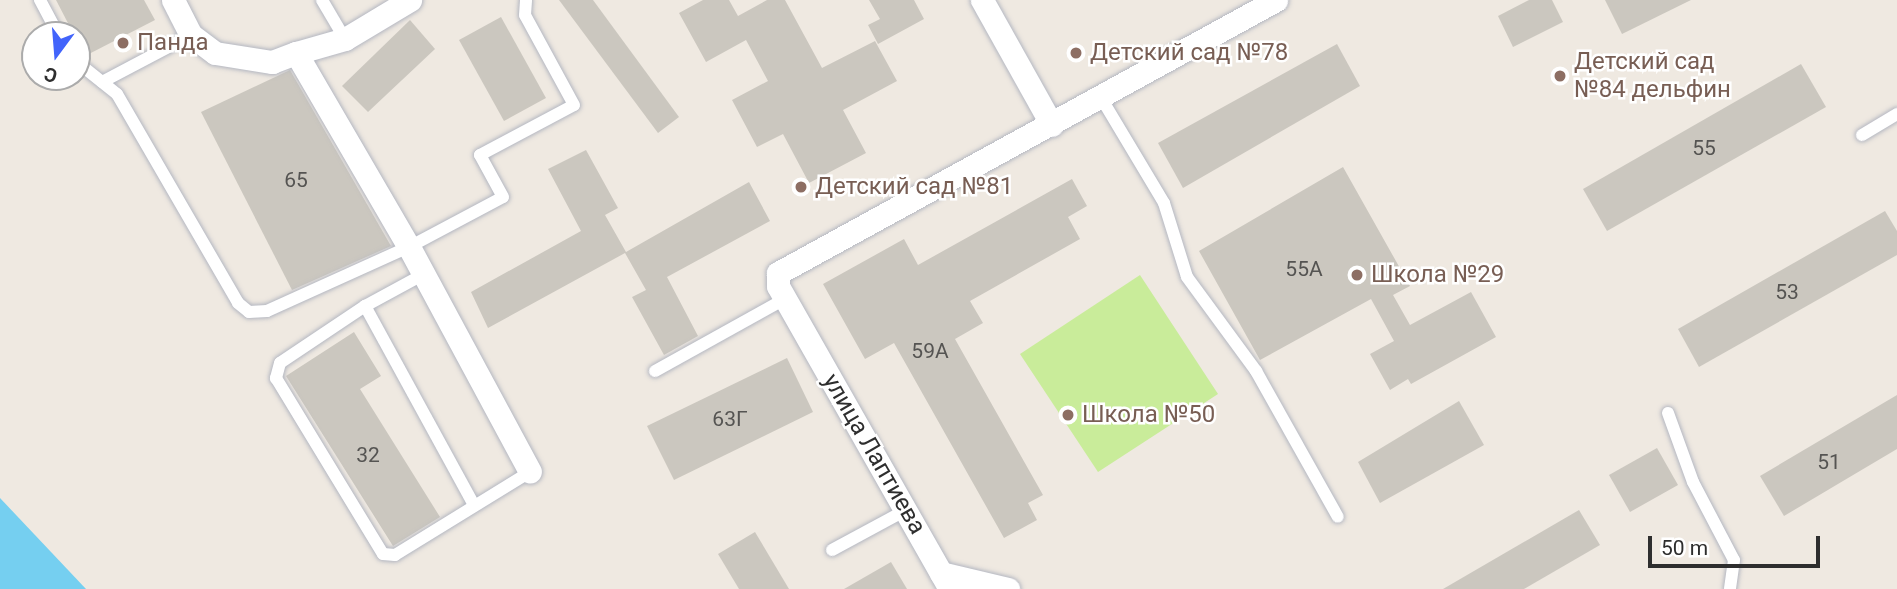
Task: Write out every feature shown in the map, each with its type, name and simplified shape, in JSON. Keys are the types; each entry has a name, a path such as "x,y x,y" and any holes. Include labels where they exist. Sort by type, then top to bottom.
{"street":[{"path":"173,0 191,35 215,53 242,61 272,62 345,40 410,0"},
{"path":"982,0 1052,125 1276,0"},
{"path":"296,53 410,247 530,472"},
{"name":"улица Лаптиева","path":"1008,589 946,581 785,299 778,286 778,273 1052,125"}],"lane":[{"path":"40,0 51,21"},
{"path":"321,0 345,40"},
{"path":"91,73 117,94 238,303 249,312 267,311 410,247 503,197 480,155 574,105 525,15 526,0"},
{"path":"102,82 191,35"},
{"path":"1100,96 1164,204 1187,276 1256,370 1338,516"},
{"path":"1861,135 1897,114"},
{"path":"424,274 365,306 280,363 276,378 383,554 395,555 530,472"},
{"path":"655,371 785,299"},
{"path":"365,306 474,505"},
{"path":"1668,413 1693,482 1734,560 1730,589"},
{"path":"832,550 905,510"}],"green space":[{"path":"1140,275 1218,394 1098,472 1020,354"}],"water":[{"path":"0,498 86,589 0,589"}],"building":[{"path":"56,0 144,0 155,20 91,53 91,21 67,21"},
{"path":"559,0 593,0 679,117 658,133"},
{"path":"703,0 729,0 738,16 767,0 785,0 822,68 875,41 897,81 843,110 866,153 809,183 783,134 757,147 732,100 768,81 746,40 706,62 679,13"},
{"path":"869,0 914,0 924,19 878,44 868,25 880,19"},
{"path":"1529,0 1552,0 1563,22 1513,47 1498,16"},
{"path":"1605,0 1691,0 1622,34"},
{"path":"501,17 546,98 504,121 459,40"},
{"path":"410,20 435,49 368,112 342,86"},
{"path":"1337,44 1360,86 1183,188 1158,143"},
{"path":"1801,64 1826,107 1607,231 1583,189"},
{"path":"290,70 391,246 292,290 201,112"},
{"path":"586,150 618,208 605,215 626,252 749,182 770,221 667,277 698,336 664,355 632,297 646,290 625,253 488,328 471,292 581,231 548,169"},
{"path":"1343,167 1410,286 1393,295 1410,325 1471,292 1496,337 1411,384 1408,379 1390,390 1370,354 1394,341 1371,299 1260,360 1199,251"},
{"path":"1072,179 1087,206 1068,217 1080,239 970,301 983,323 955,339 1043,495 1028,503 1037,520 1004,538 894,343 865,359 823,284 904,239 918,265"},
{"path":"1885,211 1897,231 1897,255 1699,367 1678,329"},
{"path":"354,332 381,376 360,389 440,517 393,546 286,376"},
{"path":"787,358 813,412 674,480 647,426"},
{"path":"1897,395 1897,449 1784,516 1760,476"},
{"path":"1459,401 1484,445 1380,503 1358,462"},
{"path":"1657,448 1678,485 1630,512 1609,475"},
{"path":"1579,510 1600,545 1524,589 1443,589"},
{"path":"755,532 789,589 739,589 718,554"},
{"path":"891,562 907,589 844,589"}],"place":[{"name":"Панда","path":"123,43"},
{"name":"Детский сад №78","path":"1076,53"},
{"name":"Детский сад №84 дельфин","path":"1560,76"},
{"name":"Детский сад №81","path":"801,187"},
{"name":"Школа №29","path":"1357,275"},
{"name":"Школа №50","path":"1068,415"}]}
